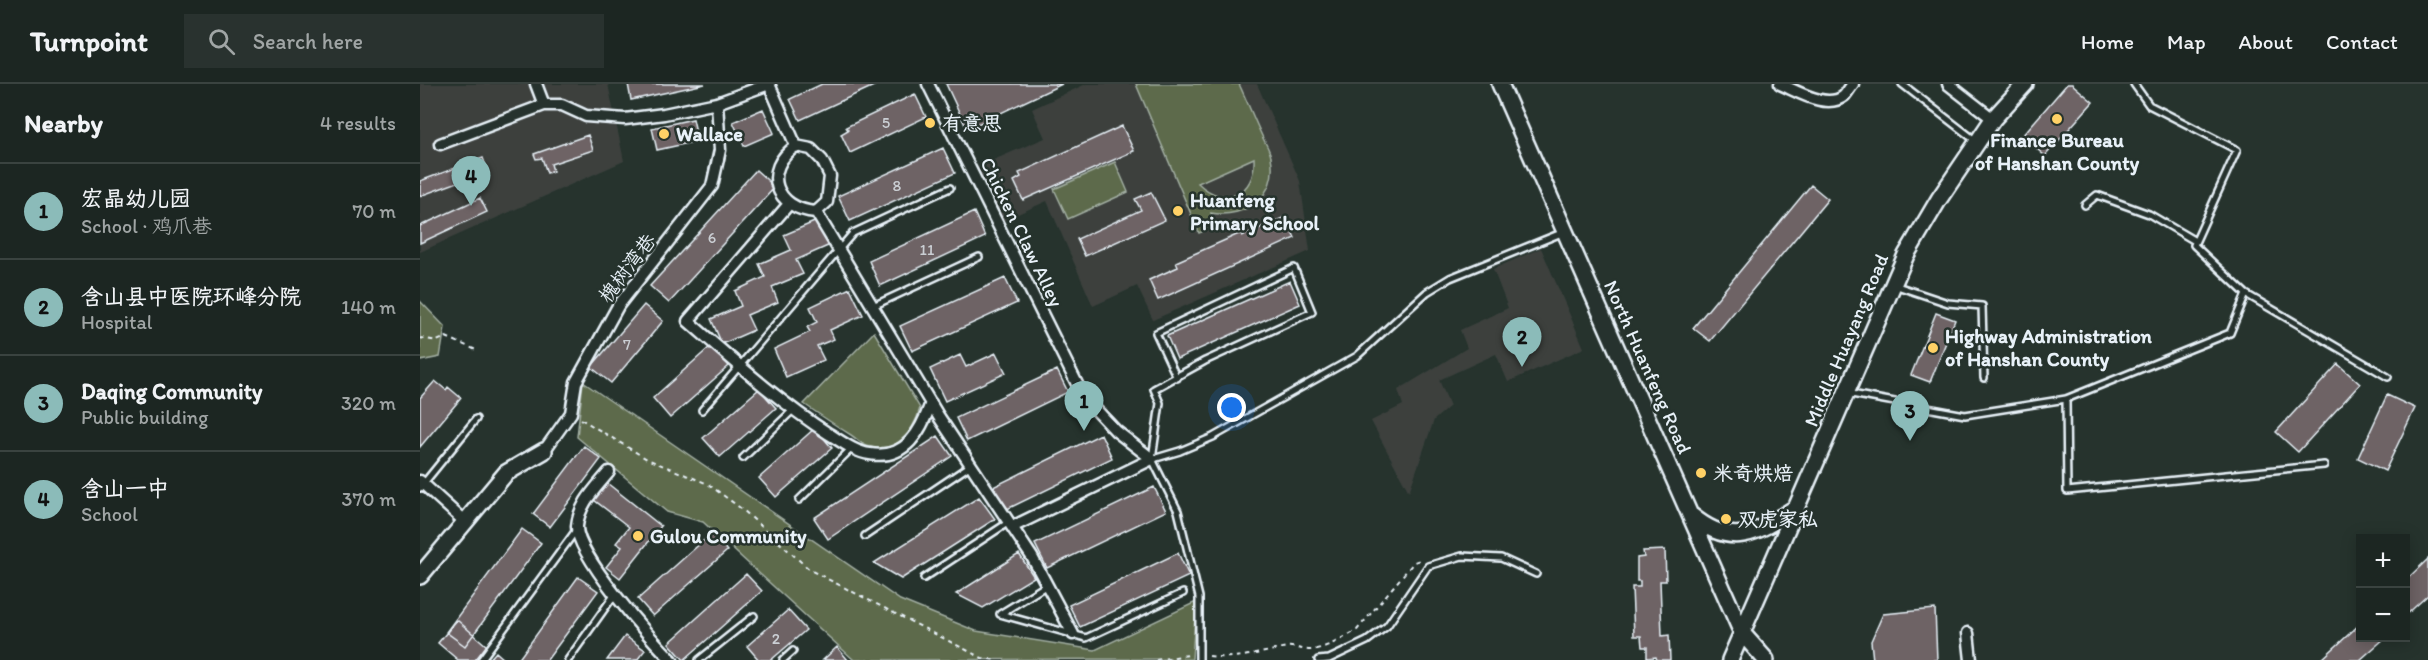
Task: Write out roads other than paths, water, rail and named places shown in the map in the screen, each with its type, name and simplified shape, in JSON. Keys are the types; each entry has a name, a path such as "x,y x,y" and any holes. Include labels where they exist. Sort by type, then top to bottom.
{"main road":[{"name":"North Huanfeng Road","path":"1500,84 1742,633 1766,660"},
{"name":"Middle Huayang Road","path":"1731,660 1906,255 1933,208 1993,118 2025,84"},
{"path":"420,576 506,473 544,451"},
{"path":"1690,514 1708,529 1724,535 1735,535 1770,524 1797,507"}],"street":[{"path":"536,84 544,105"},
{"path":"440,144 544,105 562,105 586,116 626,118 717,103 769,84 796,146"},
{"name":"Chicken Claw Alley","path":"928,84 1083,396 1116,431 1152,459"},
{"path":"1780,84 1815,99 1828,101 1843,97 1853,84"},
{"path":"1948,84 1993,118"},
{"name":"槐树湾巷","path":"544,451 571,413 576,381 618,306 712,186 720,150 717,103"},
{"path":"796,146 811,149 822,160 830,176 827,202 816,212 802,211 789,204 779,189 777,166 784,154 796,146"},
{"path":"789,204 688,321 794,409 852,448 871,454 887,454 901,448 914,439 923,427 931,403"},
{"path":"816,212 931,403 1047,584 1073,634"},
{"path":"1010,525 1152,459"},
{"path":"609,472 581,507 577,529 585,550 615,594 660,656 672,660"},
{"path":"421,485 465,522"},
{"path":"1968,633 1971,660"}],"lane":[{"path":"1902,84 1977,142"},
{"path":"2134,84 2149,105 2237,150 2194,245 2246,294 2388,377"},
{"path":"702,410 853,233 950,188"},
{"path":"2085,205 2097,195 2149,214 2196,242"},
{"path":"1152,459 1180,451 1213,437 1357,356 1427,292 1450,278 1565,232"},
{"path":"873,306 979,257"},
{"path":"1177,378 1156,333 1294,268 1312,312 1205,361 1177,378 1154,389 1160,403 1152,459 1178,511 1199,597 1199,657"},
{"path":"1893,284 1948,303 1982,306 1984,378"},
{"path":"1846,393 1965,415 2066,399 2230,333 2246,294"},
{"path":"2066,399 2067,491 2324,465"},
{"path":"742,458 794,409"},
{"path":"421,485 476,419"},
{"path":"799,500 852,448"},
{"path":"865,536 971,465"},
{"path":"924,578 1010,525"},
{"path":"481,660 577,529"},
{"path":"1318,660 1329,659 1367,641 1387,626 1428,566 1462,556 1501,558 1536,574"},
{"path":"1047,584 1000,614 1086,638 1183,593"},
{"path":"568,660 615,594"},
{"path":"699,660 754,616"},
{"path":"783,660 793,651"}],"place":[{"name":"Finance Bureau of Hanshan County","path":"2057,119"},
{"name":"有意思","path":"930,123"},
{"name":"Wallace","path":"664,134"},
{"name":"含山一中","path":"471,206"},
{"name":"Huanfeng Primary School","path":"1178,211"},
{"name":"Highway Administration of Hanshan County","path":"1933,348"},
{"name":"含山县中医院环峰分院","path":"1522,367"},
{"name":"宏晶幼儿园","path":"1084,431"},
{"name":"Daqing Community","path":"1910,441"},
{"name":"米奇烘焙","path":"1701,473"},
{"name":"双虎家私","path":"1726,519"},
{"name":"Gulou Community","path":"638,536"}]}
